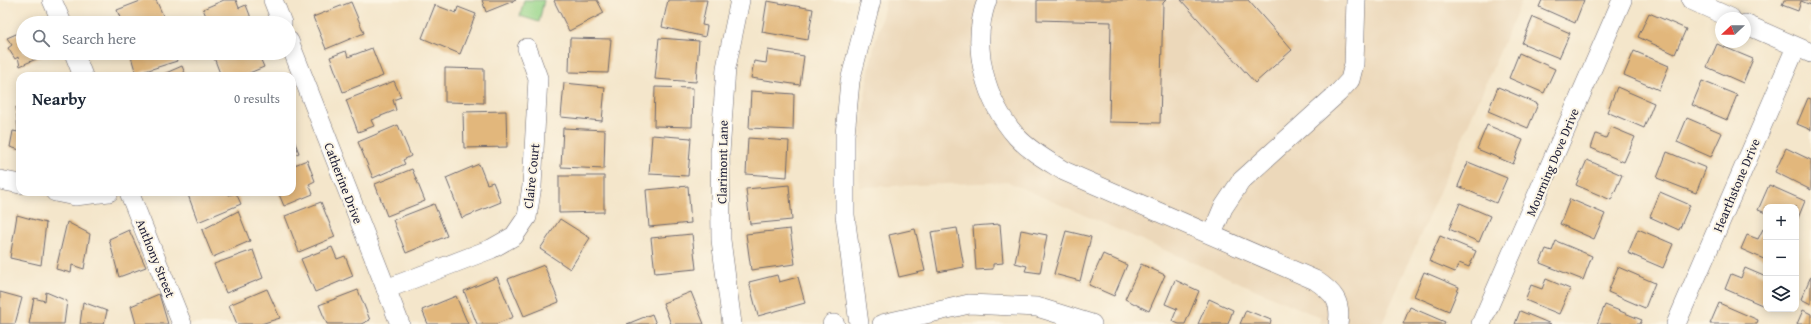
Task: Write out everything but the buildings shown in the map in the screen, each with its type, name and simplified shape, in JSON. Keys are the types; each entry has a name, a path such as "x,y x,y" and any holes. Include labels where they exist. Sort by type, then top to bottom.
{"street":[{"path":"52,0 59,16"},
{"path":"273,0 279,16"},
{"name":"Clarimont Lane","path":"732,324 721,240 720,153 726,68 740,0"},
{"path":"859,324 845,215 845,135 850,81 871,0"},
{"path":"988,0 981,28 981,51 984,75 991,97 1003,118 1018,138 1040,157 1064,171 1315,280 1329,289 1338,303 1340,315 1338,324"},
{"path":"1212,234 1223,208 1240,181 1322,108 1350,80 1354,64 1356,0"},
{"name":"Mourning Dove Drive","path":"1481,324 1622,0"},
{"path":"1691,0 1718,12"},
{"path":"1751,27 1804,50"},
{"name":"Claire Court","path":"386,289 491,249 514,236 527,217 532,186 538,78 526,48"},
{"name":"Hearthstone Drive","path":"1676,324 1804,50"},
{"name":"Catherine Drive","path":"296,59 400,324"},
{"path":"77,60 81,72"},
{"path":"0,180 16,183"},
{"name":"Anthony Street","path":"131,196 182,324"},
{"path":"882,324 969,304 1037,307 1092,324"}],"shaded area":[{"path":"886,0 1522,0 1382,324 1319,324 1321,318 1008,182 859,187 860,147 864,104 870,64"}],"green space":[{"path":"524,0 544,0 539,22 520,16"}]}
